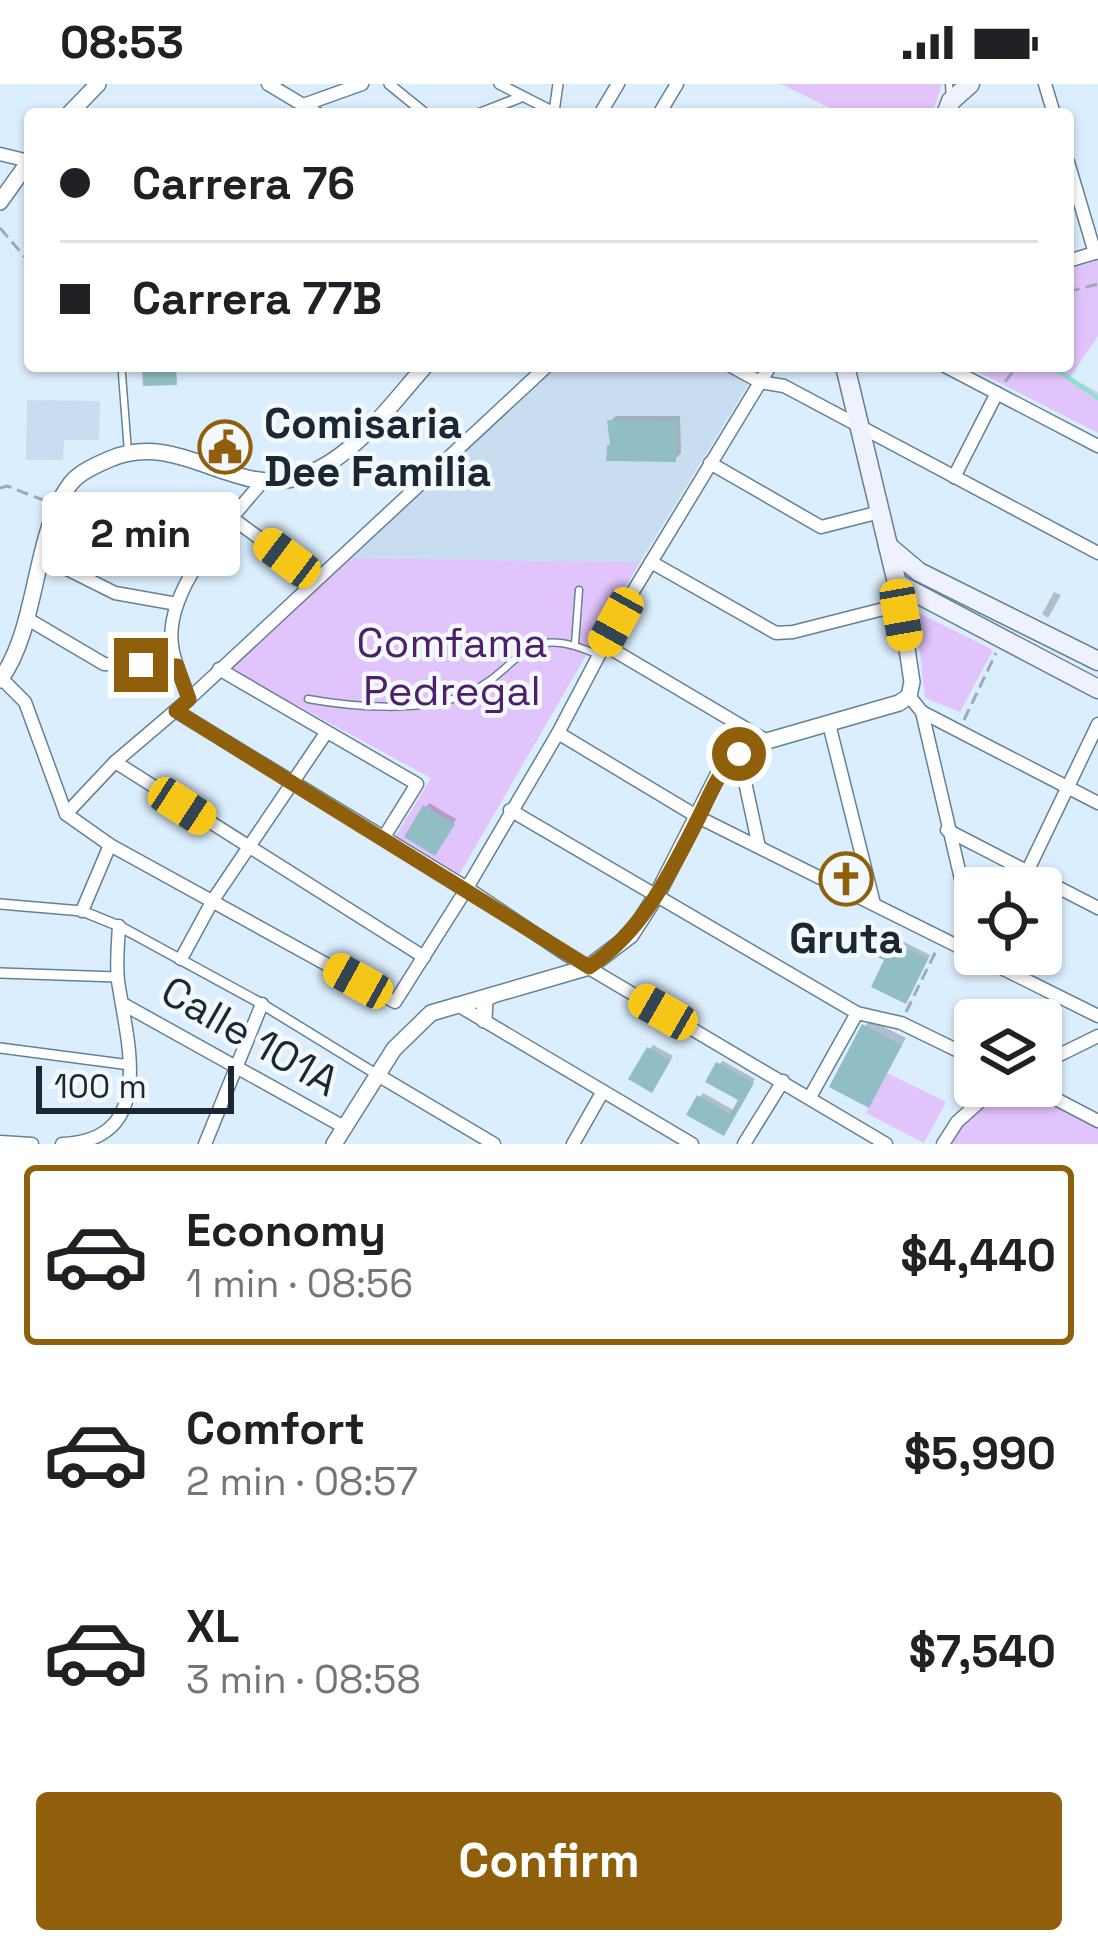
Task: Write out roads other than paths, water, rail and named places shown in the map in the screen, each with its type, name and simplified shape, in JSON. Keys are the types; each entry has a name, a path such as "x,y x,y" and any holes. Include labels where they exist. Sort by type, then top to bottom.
{"main road":[{"path":"950,103 970,84"},
{"path":"847,372 897,583 1098,689"},
{"path":"888,546 919,572 1098,661"}],"street":[{"path":"75,108 98,84"},
{"path":"268,84 311,108"},
{"path":"306,104 362,84"},
{"path":"389,84 419,108"},
{"path":"499,84 544,108"},
{"path":"493,108 519,98"},
{"path":"0,202 24,169"},
{"path":"1074,180 1097,252"},
{"path":"420,372 352,446 317,471 291,480 263,481 167,452 128,452 92,467 72,482 62,501 19,648 1,679 25,702 66,814 110,845 394,1002 558,734 651,562 766,372"},
{"path":"66,814 115,762 176,711 540,372"},
{"path":"742,372 760,382 775,382 1098,553"},
{"path":"956,372 1098,446"},
{"path":"954,477 997,393"},
{"path":"837,416 854,401"},
{"path":"710,463 821,526 880,512"},
{"path":"189,699 170,640 177,604 208,547 263,481"},
{"path":"62,501 208,547"},
{"path":"232,518 315,578"},
{"path":"43,557 115,593 177,604"},
{"path":"651,562 776,633 899,605"},
{"path":"334,1144 376,1074 417,1023 456,1004 589,967 631,935 658,893 718,775 739,754 909,696 912,682 897,583"},
{"path":"26,618 104,664 177,666"},
{"path":"601,650 767,741"},
{"path":"219,669 417,784 384,837"},
{"path":"909,696 922,712 1098,803"},
{"path":"176,711 886,1144"},
{"path":"922,712 956,867"},
{"path":"829,724 874,904"},
{"path":"1029,867 1098,724"},
{"path":"181,959 213,900 326,733"},
{"path":"558,734 698,817 954,944"},
{"path":"739,754 759,847"},
{"path":"115,762 424,957"},
{"path":"510,810 857,1012 901,1023 954,1049"},
{"path":"946,830 1018,867"},
{"path":"82,911 110,845"},
{"path":"1062,890 1098,908"},
{"path":"0,904 82,911 119,926 262,1004 494,1144"},
{"path":"62,1144 99,1138 126,1106 130,1065 117,976 119,926"},
{"name":"Calle 101A","path":"0,973 117,976"},
{"path":"1017,975 1098,1016"},
{"path":"484,1020 485,999 493,995"},
{"name":"Calle 101A","path":"123,1004 344,1127"},
{"path":"205,1144 262,1004"},
{"path":"456,1004 692,1144"},
{"path":"810,1097 857,1012"},
{"path":"1062,1054 1098,1036"},
{"name":"Calle 101A","path":"0,1048 130,1065"},
{"path":"744,1144 783,1081"},
{"path":"573,1144 603,1091"},
{"path":"1062,1102 1098,1121"},
{"path":"943,1144 972,1107"},
{"path":"0,1142 32,1144"}],"lane":[{"path":"122,374 128,452"},
{"path":"575,644 579,590"},
{"path":"308,699 344,705 447,700 470,693 534,644 575,644 601,650"}],"waterway":[{"path":"1060,372 1098,398"}],"place":[{"name":"Comisaria Dee Familia","path":"225,447"},
{"name":"Gruta","path":"846,879"}],"park label":[{"name":"Comfama Pedregal","path":"452,666"}]}
